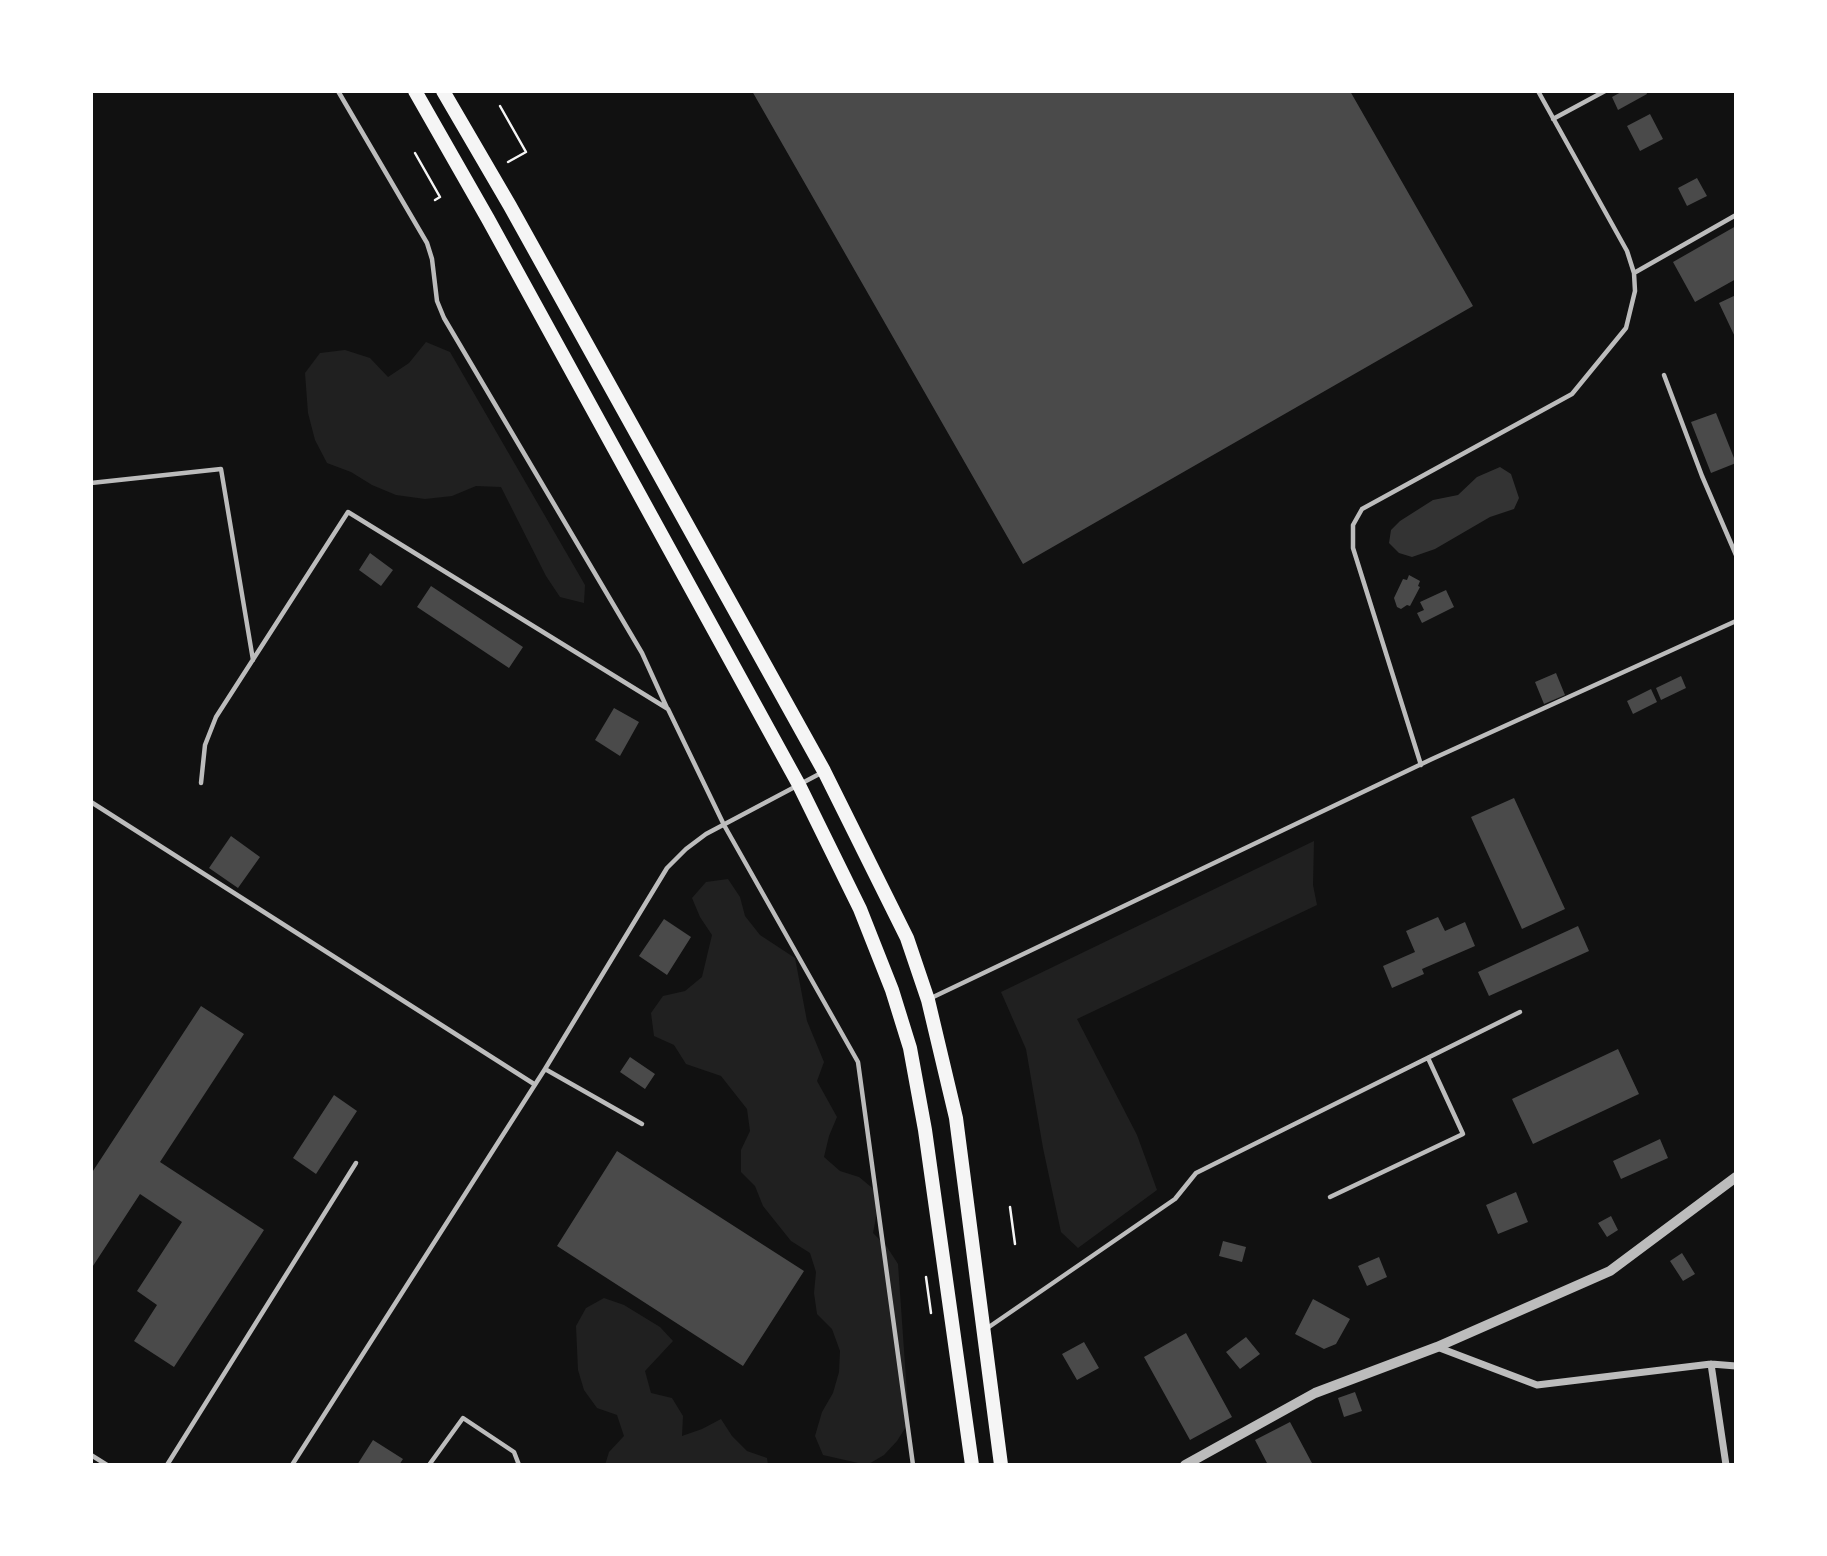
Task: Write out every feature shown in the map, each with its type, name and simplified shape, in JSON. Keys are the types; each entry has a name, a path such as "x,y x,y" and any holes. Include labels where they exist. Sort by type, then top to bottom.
{"main road":[{"path":"415,91 799,785 860,909 892,990 909,1048 925,1130 972,1465"},
{"path":"443,91 510,206 824,771 907,938 929,1000 956,1118 1001,1465"}],"street":[{"path":"1185,1465 1315,1393 1437,1347 1609,1271 1736,1177"},
{"path":"1437,1347 1537,1385 1711,1364 1736,1366"},
{"path":"1711,1364 1726,1465"}],"lane":[{"path":"338,91 427,243 432,258 437,301 444,318 642,653 724,825 858,1062 914,1465"},
{"path":"1421,765 1353,548 1353,525 1362,509 1572,394 1626,328 1634,291 1634,272 1627,251 1538,91"},
{"path":"1553,119 1605,91"},
{"path":"1634,272 1736,215"},
{"path":"1664,375 1702,476 1736,555"},
{"path":"91,482 221,468 253,660"},
{"path":"201,783 205,745 216,717 348,512 668,709"},
{"path":"929,1000 1421,765 1736,621"},
{"path":"292,1465 545,1069 667,868 686,849 724,825 824,771"},
{"path":"91,802 534,1084"},
{"path":"982,1332 1175,1199 1196,1173 1520,1012"},
{"path":"1330,1197 1462,1134 1428,1058"},
{"path":"545,1069 642,1124"},
{"path":"167,1465 356,1163"},
{"path":"429,1465 463,1418 514,1452 519,1465"},
{"path":"91,1455 107,1465"}],"path":[{"path":"500,106 526,152 508,162"},
{"path":"415,153 440,197 435,200"},
{"path":"1010,1207 1015,1244"},
{"path":"926,1277 931,1313"}],"shaded area":[{"path":"426,342 450,352 585,585 584,603 560,597 546,576 501,487 476,486 452,496 425,499 396,495 327,463 315,440 308,413 305,373 320,353 345,350 370,358 388,377 409,363"},
{"path":"1500,467 1511,474 1519,498 1514,509 1490,517 1435,549 1412,557 1399,553 1389,543 1391,530 1400,521 1433,500 1458,495 1477,477"},
{"path":"1314,841 1313,885 1317,905 1077,1019 1137,1135 1157,1190 1078,1248 1061,1232 1026,1049 1001,992"},
{"path":"728,879 740,897 745,916 760,935 795,958 807,1021 824,1062 817,1081 837,1117 824,1157 840,1171 859,1177 876,1191 877,1212 873,1233 887,1247 898,1264 909,1422 884,1455 867,1465 823,1455 815,1436 822,1412 833,1393 839,1372 840,1351 832,1329 817,1314 814,1293 816,1272 810,1253 791,1241 763,1206 755,1186 741,1172 741,1150 750,1131 747,1109 721,1076 686,1064 674,1045 654,1036 651,1013 663,996 685,991 702,977 712,935 692,898 706,882"},
{"path":"604,1298 624,1305 660,1327 673,1341 645,1371 651,1393 672,1398 683,1416 682,1436 721,1419 732,1436 747,1451 767,1458 768,1465 605,1465 609,1452 624,1436 617,1415 597,1408 584,1390 578,1370 576,1326 586,1308"}],"building":[{"path":"752,91 1350,91 1473,306 1023,564"},
{"path":"1623,91 1646,91 1647,94 1618,110 1612,97"},
{"path":"1650,114 1663,139 1640,151 1627,126"},
{"path":"1697,178 1707,196 1687,206 1678,188"},
{"path":"1736,226 1736,279 1695,302 1673,262"},
{"path":"1736,295 1736,339 1719,303"},
{"path":"1716,413 1736,463 1711,473 1691,422"},
{"path":"370,553 393,570 381,586 359,570"},
{"path":"1409,575 1420,581 1420,587 1410,606 1401,609 1397,607 1394,598 1403,579 1407,580"},
{"path":"431,586 523,647 509,668 417,607"},
{"path":"1446,590 1454,607 1422,623 1417,613 1424,610 1420,602"},
{"path":"1556,673 1565,695 1544,704 1535,682"},
{"path":"1681,676 1686,688 1661,700 1656,688"},
{"path":"1651,689 1657,702 1633,714 1627,701"},
{"path":"614,708 639,722 620,756 595,740"},
{"path":"1514,798 1565,909 1522,929 1471,817"},
{"path":"231,836 260,857 238,888 209,868"},
{"path":"1438,917 1445,931 1465,922 1475,946 1422,969 1424,974 1392,988 1383,966 1415,952 1406,931"},
{"path":"664,919 691,937 667,975 639,956"},
{"path":"1578,926 1589,951 1489,996 1478,972"},
{"path":"201,1006 244,1034 160,1162 264,1230 174,1367 134,1341 157,1305 137,1291 182,1222 140,1194 91,1269 91,1174"},
{"path":"1618,1049 1639,1094 1533,1144 1512,1099"},
{"path":"630,1057 655,1074 645,1089 620,1072"},
{"path":"334,1095 357,1111 316,1174 293,1158"},
{"path":"1660,1139 1668,1158 1621,1179 1613,1161"},
{"path":"617,1151 804,1271 743,1366 557,1246"},
{"path":"1516,1192 1528,1222 1498,1234 1486,1205"},
{"path":"1611,1216 1618,1230 1607,1237 1598,1223"},
{"path":"1223,1241 1246,1247 1242,1262 1219,1256"},
{"path":"1682,1253 1695,1274 1683,1281 1670,1261"},
{"path":"1379,1257 1387,1277 1367,1286 1358,1266"},
{"path":"1313,1299 1350,1319 1336,1344 1324,1349 1295,1334"},
{"path":"1186,1333 1232,1417 1190,1440 1144,1357"},
{"path":"1246,1337 1260,1354 1240,1369 1226,1352"},
{"path":"1084,1342 1099,1368 1077,1380 1062,1354"},
{"path":"1355,1392 1362,1411 1344,1417 1338,1398"},
{"path":"1290,1422 1313,1465 1268,1465 1255,1440"},
{"path":"373,1440 403,1459 399,1465 357,1465"}]}
